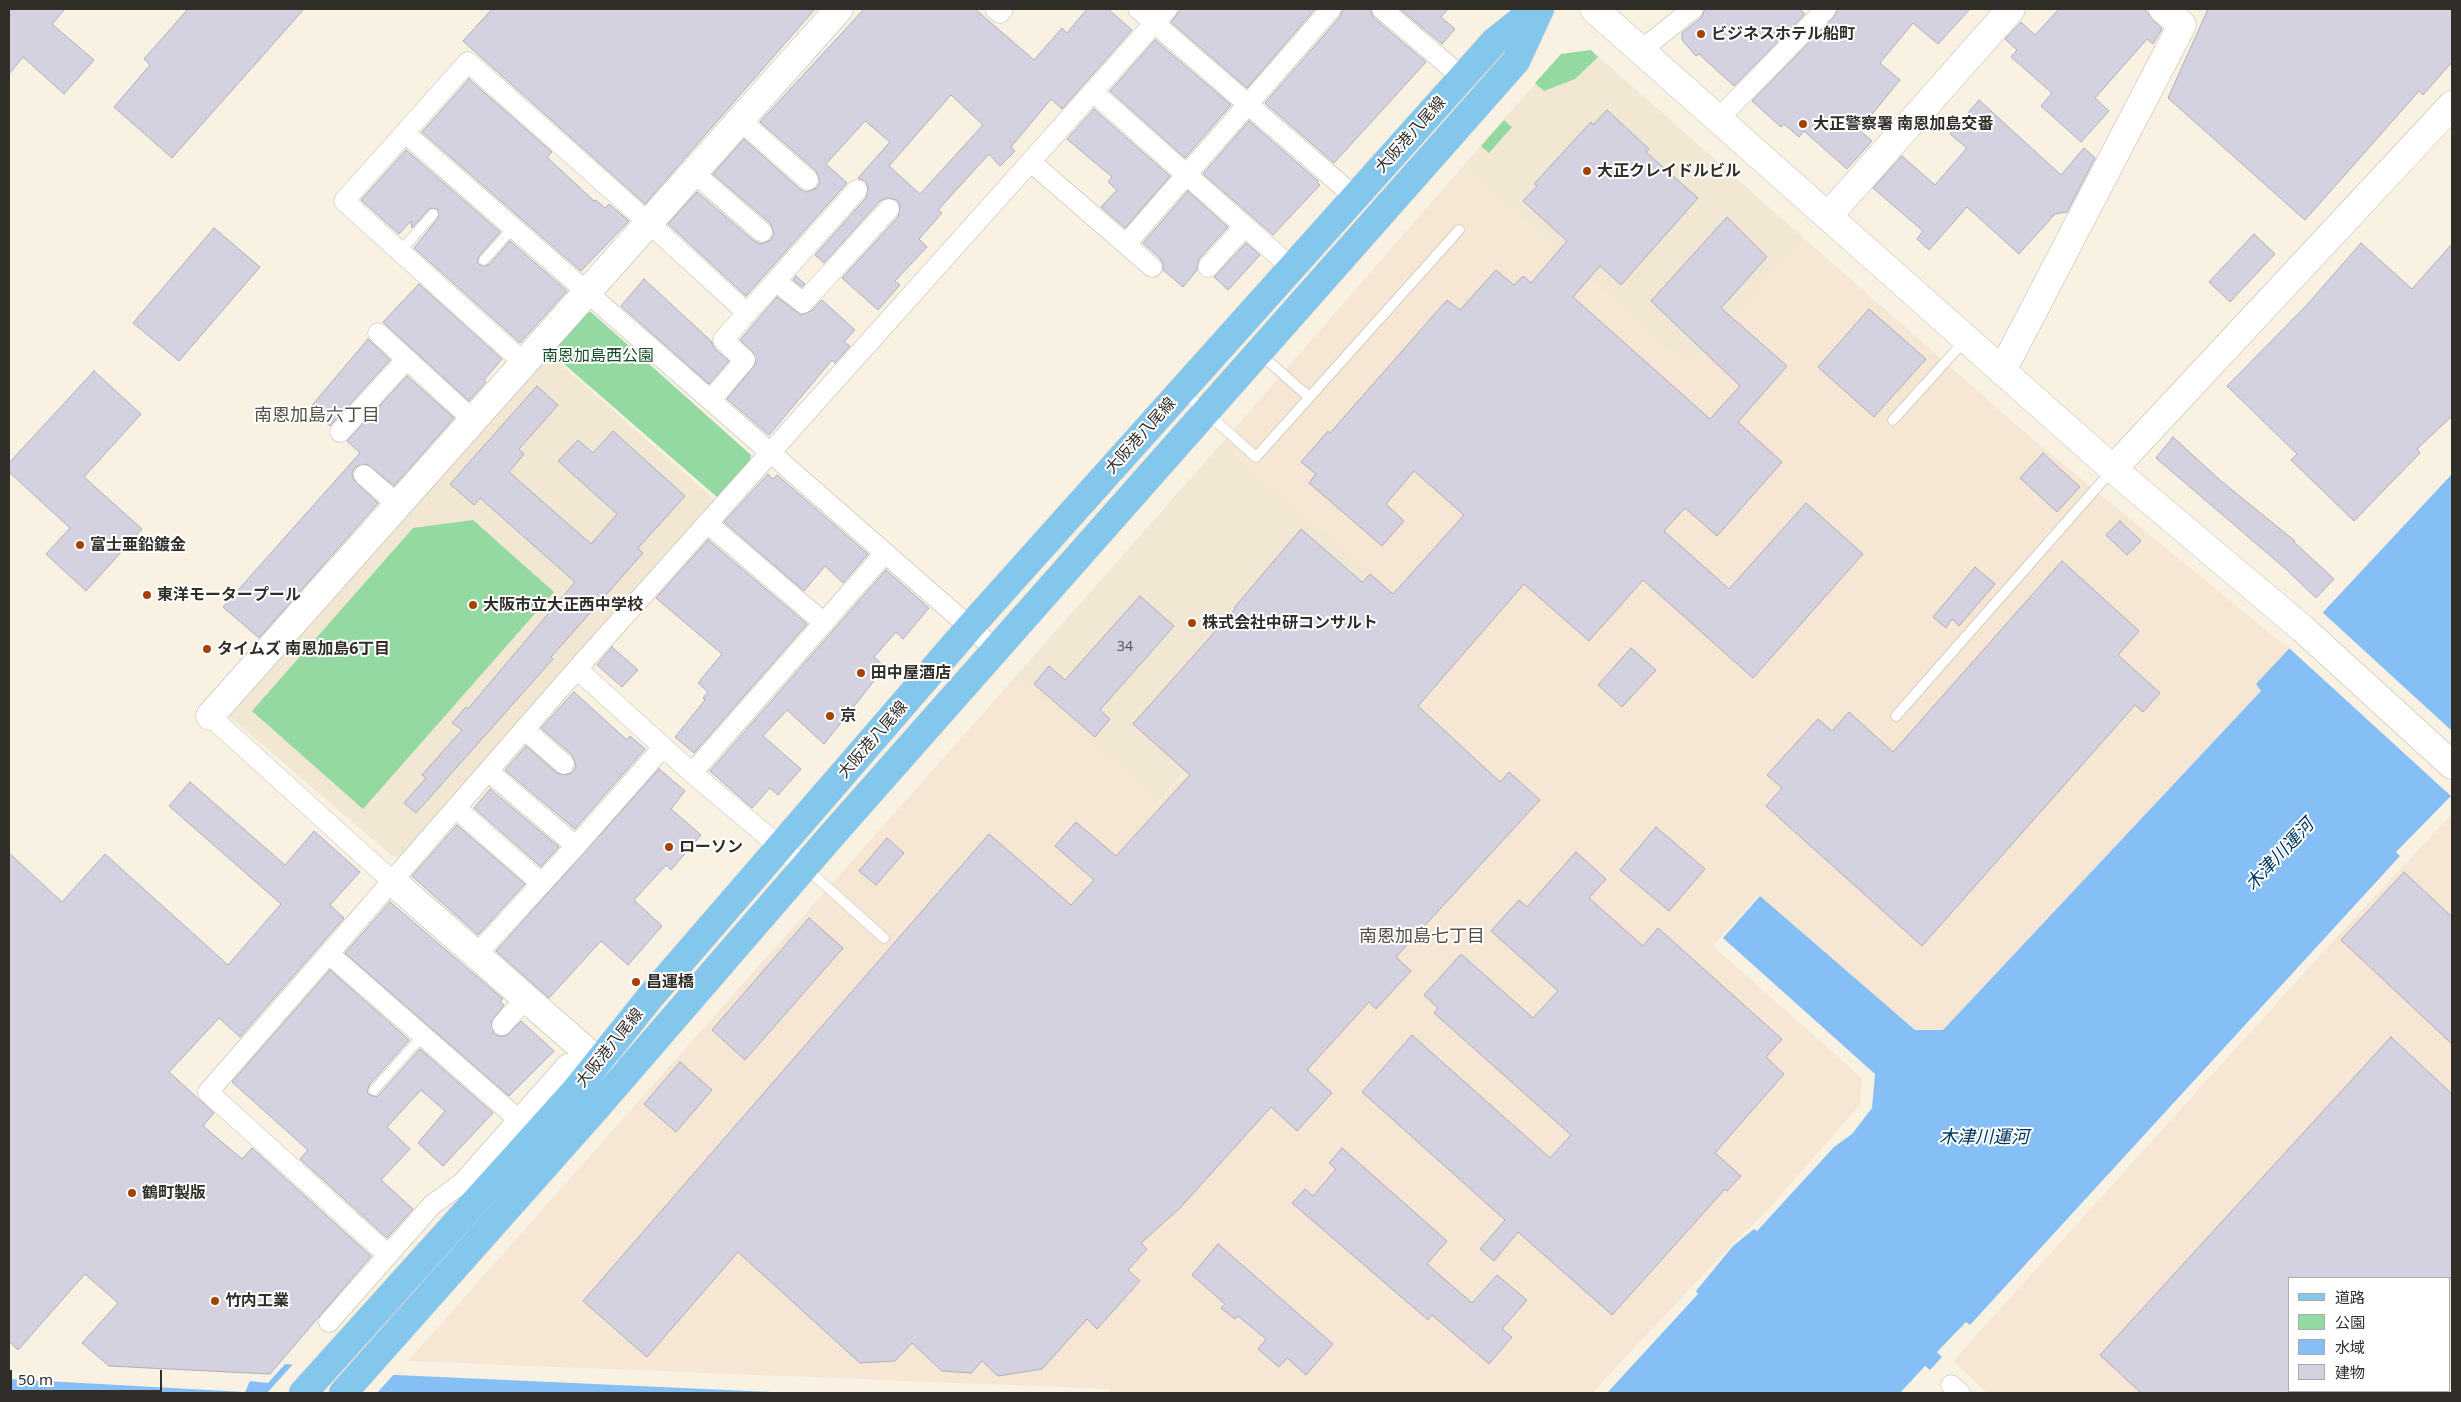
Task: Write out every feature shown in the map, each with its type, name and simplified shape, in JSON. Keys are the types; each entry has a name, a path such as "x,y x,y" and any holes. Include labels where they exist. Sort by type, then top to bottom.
{"main road":[{"name":"大阪港八尾線","path":"303,1393 568,1099 651,996 969,628 1494,42 1535,9"},
{"name":"大阪港八尾線","path":"343,1393 804,867 1516,61 1540,9"}],"street":[{"path":"619,1080 392,881 210,716 839,9"},
{"path":"995,9 1000,13 1004,9"},
{"path":"1138,9 1161,16 1247,104 1355,197"},
{"path":"1126,244 1331,9"},
{"path":"1382,9 1462,77"},
{"path":"1594,9 2113,469 2303,629 2452,765"},
{"path":"1641,50 1693,9"},
{"path":"1719,118 1826,9"},
{"path":"1828,216 2011,9"},
{"path":"2002,371 2182,25 2163,9"},
{"path":"388,1255 208,1092 706,523 1161,16"},
{"path":"524,363 344,202 468,62 747,313"},
{"path":"1094,92 1291,267"},
{"path":"2113,469 2452,105"},
{"path":"740,120 808,180"},
{"path":"405,133 996,650"},
{"path":"1030,162 1152,267"},
{"path":"694,172 762,232"},
{"path":"711,400 745,360 723,340 857,190"},
{"path":"776,281 803,304 889,209"},
{"path":"1208,267 1245,226"},
{"path":"378,332 473,420"},
{"path":"340,432 407,359"},
{"path":"364,475 398,504"},
{"path":"706,523 824,623"},
{"path":"692,774 885,553"},
{"path":"577,669 692,774 804,867"},
{"path":"524,729 564,764"},
{"path":"476,955 542,884 663,747"},
{"path":"488,770 576,846"},
{"path":"456,808 542,884"},
{"path":"329,954 518,1119"},
{"path":"502,1025 526,998"},
{"path":"329,1322 432,1205 462,1183 567,1064 598,1062"}],"lane":[{"path":"400,252 432,214"},
{"path":"484,260 513,228"},
{"path":"1181,391 1256,457 1459,230"},
{"path":"1893,420 1966,339"},
{"path":"1258,352 1309,397"},
{"path":"1896,716 2113,469"},
{"path":"804,867 884,938"},
{"path":"374,1090 422,1035"}],"shaded area":[{"path":"1591,50 1805,239 1689,369 1463,166 1561,54"},
{"path":"1463,166 1689,369 1805,239 2029,436 2289,649 2256,684 2261,691 1943,1030 1915,1030 1759,895 1713,946 1862,1078 1860,1105 1763,1215 1733,1243 1592,1393 1109,1393 1109,1389 408,1361 1016,676 1160,801 1370,571 1221,444"},
{"name":"大阪市立大正西中学校","path":"547,352 715,500 400,857 392,856 229,716 232,710"},
{"name":"株式会社中研コンサルト","path":"1221,444 1370,570 1159,801 1016,676"},
{"path":"2452,814 2452,1393 1987,1393 1953,1361 2332,942"}],"green space":[{"path":"1591,50 1598,57 1575,79 1544,91 1535,83 1561,54"},
{"path":"1504,120 1512,127 1489,153 1481,146"},
{"name":"南恩加島西公園","path":"591,312 751,455 750,462 718,498 549,351 582,314"},
{"path":"473,520 554,592 363,809 252,711 413,528"}],"water":[{"name":"木津川運河","path":"2452,474 2452,795 2396,852 2400,856 1970,1325 1966,1322 1937,1352 1942,1357 1930,1370 1925,1366 1900,1393 1607,1393 1698,1294 1696,1291 1733,1246 1754,1229 1757,1231 1834,1147 1852,1134 1872,1108 1875,1074 1723,938 1760,896 1915,1030 1943,1030 2261,691 2256,684"},
{"path":"285,1364 396,1375 794,1393 9,1393 9,1379 245,1392 250,1381 268,1383"}],"pier":[{"path":"2321,611 2452,731 2452,797 2288,647"},
{"path":"295,1362 395,1373 377,1393 267,1393"}],"building":[{"path":"9,9 65,9 52,24 94,60 64,94 23,57 9,74"},
{"path":"188,9 304,9 172,158 114,107 150,65 144,59"},
{"path":"492,9 815,9 645,204 463,41"},
{"path":"864,9 975,9 1034,60 1062,28 1067,33 1087,9 1108,9 1132,30 1062,109 1051,99 1011,147 1015,151 1000,166 989,154 938,210 942,213 919,239 927,247 895,281 900,285 878,310 842,278 898,217 900,206 897,200 886,198 880,201 824,263 815,255 866,198 868,186 865,181 858,178 890,142 865,121 826,164 847,183 746,296 668,224 697,192 754,241 760,244 771,240 774,234 770,223 713,174 744,139 800,189 806,192 817,188 820,182 816,171 760,122","holes":["951,95 983,125 920,194 889,166"]},
{"path":"1181,9 1315,9 1247,88 1171,22"},
{"path":"1343,9 1370,9 1374,18 1426,62 1334,163 1265,103 1340,17"},
{"path":"1400,9 1448,9 1441,17 1455,29 1442,44"},
{"path":"1705,9 1799,9 1805,14 1734,86 1699,54 1696,56 1682,40 1682,33 1701,18"},
{"path":"1838,9 1970,9 1938,44 1913,23 1880,63 1900,80 1859,130 1872,141 1847,169 1804,131 1799,137 1784,124 1781,127 1752,101 1834,17"},
{"path":"2059,9 2144,9 2162,29 2153,44 2147,39 2095,98 2109,111 2081,142 2041,106 2052,93 2011,57 2017,50 2005,39 2021,22 2035,35"},
{"path":"2208,9 2452,9 2452,62 2423,95 2419,91 2305,220 2168,98"},
{"path":"1155,40 1231,105 1185,158 1110,91"},
{"path":"469,79 552,152 547,157 594,201 596,200 605,208 609,204 629,221 581,271 422,132"},
{"path":"1979,100 2061,175 2084,148 2095,158 2067,212 2055,214 2019,254 1967,207 1929,250 1917,239 1923,231 1873,188 1902,156 1935,185 1967,148 1950,134"},
{"path":"1094,109 1170,176 1125,228 1101,207 1117,190 1108,182 1112,177 1067,139"},
{"path":"1607,110 1649,149 1646,152 1698,198 1621,285 1600,266 1573,297 1710,419 1740,386 1651,301 1727,217 1767,257 1721,308 1787,366 1738,422 1782,462 1717,536 1685,508 1664,531 1729,589 1806,503 1863,554 1753,678 1643,580 1589,641 1524,584 1418,706 1500,782 1509,772 1540,800 1396,957 1411,971 1376,1009 1369,1002 1307,1070 1332,1093 1297,1131 1271,1107 1180,1208 1141,1243 1147,1249 1128,1270 1140,1281 1097,1329 1087,1319 1042,1369 998,1376 982,1361 971,1373 942,1371 912,1343 895,1361 860,1363 738,1252 647,1357 583,1301 989,834 1071,905 1094,880 1055,846 1076,822 1116,856 1190,775 1133,724 1235,609 1301,529 1362,582 1370,574 1393,594 1464,515 1414,471 1386,504 1404,521 1382,546 1309,483 1316,474 1301,462 1328,431 1330,433 1447,300 1460,310 1496,270 1514,285 1523,276 1531,283 1567,241 1523,201 1537,186 1534,184 1591,122 1593,125"},
{"path":"1249,121 1318,181 1320,185 1273,235 1203,174"},
{"path":"406,150 500,232 479,256 477,262 480,265 489,265 510,241 567,291 520,343 414,248 438,218 438,209 430,208 412,228 411,221 399,234 361,200"},
{"path":"1188,191 1228,227 1199,259 1197,270 1183,287 1163,270 1160,258 1143,243"},
{"path":"214,228 260,267 179,361 133,323"},
{"path":"2254,234 2275,254 2230,302 2209,282"},
{"path":"1246,243 1260,255 1228,290 1214,277"},
{"path":"2361,243 2412,289 2452,244 2452,416 2417,449 2420,453 2354,521 2291,460 2297,454 2227,386 2306,306"},
{"path":"796,276 805,284 802,287 793,280"},
{"path":"644,279 711,341 715,349 729,361 709,384 621,306"},
{"path":"419,284 502,359 484,380 486,382 469,401 383,322"},
{"path":"777,297 801,315 811,311 822,300 855,330 844,342 850,346 835,363 832,360 769,435 727,399 756,363 753,352 740,340"},
{"path":"1869,309 1926,359 1874,417 1818,367"},
{"path":"368,339 390,360 330,426 309,409"},
{"path":"94,371 141,414 84,477 142,529 86,591 46,554 70,528 9,472 9,463"},
{"path":"407,376 454,418 394,486 367,464 355,467 352,473 353,479 378,503 259,638 223,607 360,453 347,441"},
{"path":"537,386 558,405 519,449 524,454 509,472 591,544 617,514 558,461 578,440 593,453 613,431 685,496 638,548 643,553 551,657 553,659 416,813 404,803 426,778 422,775 462,730 452,723 466,707 468,709 575,582 480,498 474,505 450,484"},
{"path":"2173,437 2221,481 2295,541 2334,579 2316,598 2287,570 2156,458"},
{"path":"2043,453 2080,487 2057,512 2020,478"},
{"path":"768,474 773,479 777,475 868,554 843,583 825,566 804,591 724,522"},
{"path":"2120,521 2141,541 2127,555 2106,535"},
{"path":"708,540 807,624 694,753 675,737 705,700 703,698 708,692 698,683 722,654 656,598"},
{"path":"2062,561 2139,631 2118,655 2160,693 2143,712 2135,705 1922,946 1766,806 1782,788 1767,775 1818,719 1832,731 1849,712 1893,752"},
{"path":"1975,567 1995,584 1959,626 1952,619 1946,628 1933,617"},
{"path":"886,570 929,608 903,639 896,632 874,657 885,667 824,744 787,710 763,736 801,769 778,795 770,788 752,808 710,771"},
{"name":"株式会社中研コンサルト","path":"1140,596 1174,626 1100,710 1110,719 1095,737 1034,684 1049,666 1065,680"},
{"path":"612,647 638,670 622,687 597,665"},
{"path":"1631,648 1656,670 1622,707 1598,685"},
{"path":"574,692 627,740 630,736 645,749 575,829 505,770 526,746 557,773 567,775 573,772 576,766 572,755 541,728"},
{"path":"659,769 685,791 671,809 701,835 671,870 666,865 634,900 662,926 628,965 601,941 549,998 496,951"},
{"path":"190,782 285,865 314,831 360,872 330,905 344,918 240,1037 219,1018 169,1072 214,1113 203,1126 242,1159 252,1148 371,1256 270,1374 109,1366 82,1343 118,1303 85,1274 18,1350 9,1341 9,853 62,902 105,854 228,965 281,904 169,806"},
{"path":"490,789 559,847 541,867 474,808"},
{"path":"457,825 525,884 478,935 412,876"},
{"path":"1656,827 1705,869 1669,911 1620,870"},
{"path":"887,838 904,853 876,885 859,871"},
{"path":"1576,852 1606,879 1589,898 1643,946 1658,928 1782,1039 1766,1057 1784,1074 1715,1153 1741,1176 1727,1191 1725,1189 1612,1315 1518,1232 1494,1261 1480,1249 1505,1220 1362,1092 1412,1035 1550,1158 1571,1135 1434,1013 1438,1008 1424,995 1461,954 1533,1018 1558,991 1491,931 1519,900 1527,907"},
{"path":"2404,872 2452,917 2452,1044 2341,940"},
{"path":"390,902 503,999 500,1001 504,1005 491,1022 494,1034 506,1036 521,1021 554,1051 509,1096 345,953"},
{"path":"809,918 843,948 745,1060 712,1030"},
{"path":"330,970 409,1040 369,1085 367,1092 370,1095 376,1097 379,1095 420,1049 493,1113 443,1166 418,1143 445,1111 421,1090 387,1127 410,1149 381,1180 413,1209 387,1238 300,1159 308,1150 232,1082"},
{"path":"2391,1037 2452,1094 2452,1278 2288,1277 2288,1392 2290,1393 2141,1393 2100,1355"},
{"path":"680,1062 712,1090 676,1132 644,1104"},
{"path":"1342,1148 1447,1241 1427,1264 1472,1303 1497,1275 1527,1300 1502,1329 1512,1337 1489,1364 1432,1315 1428,1320 1292,1203 1305,1189 1313,1196 1336,1169 1329,1163"},
{"path":"1218,1244 1333,1344 1306,1375 1287,1358 1279,1367 1258,1349 1266,1339 1238,1316 1235,1319 1221,1308 1225,1304 1192,1275"}],"place":[{"name":"ビジネスホテル船町","path":"1701,34"},
{"name":"大正警察署 南恩加島交番","path":"1803,124"},
{"name":"大正クレイドルビル","path":"1587,171"},
{"name":"富士亜鉛鍍金","path":"80,545"},
{"name":"東洋モータープール","path":"147,595"},
{"name":"大阪市立大正西中学校","path":"473,605"},
{"name":"株式会社中研コンサルト","path":"1192,623"},
{"name":"タイムズ 南恩加島6丁目","path":"207,649"},
{"name":"田中屋酒店","path":"861,673"},
{"name":"京","path":"830,716"},
{"name":"ローソン","path":"669,847"},
{"name":"昌運橋","path":"636,982"},
{"name":"鶴町製版","path":"132,1193"},
{"name":"竹内工業","path":"215,1301"}],"district":[{"name":"南恩加島六丁目","path":"317,416"},
{"name":"南恩加島七丁目","path":"1422,937"}]}
